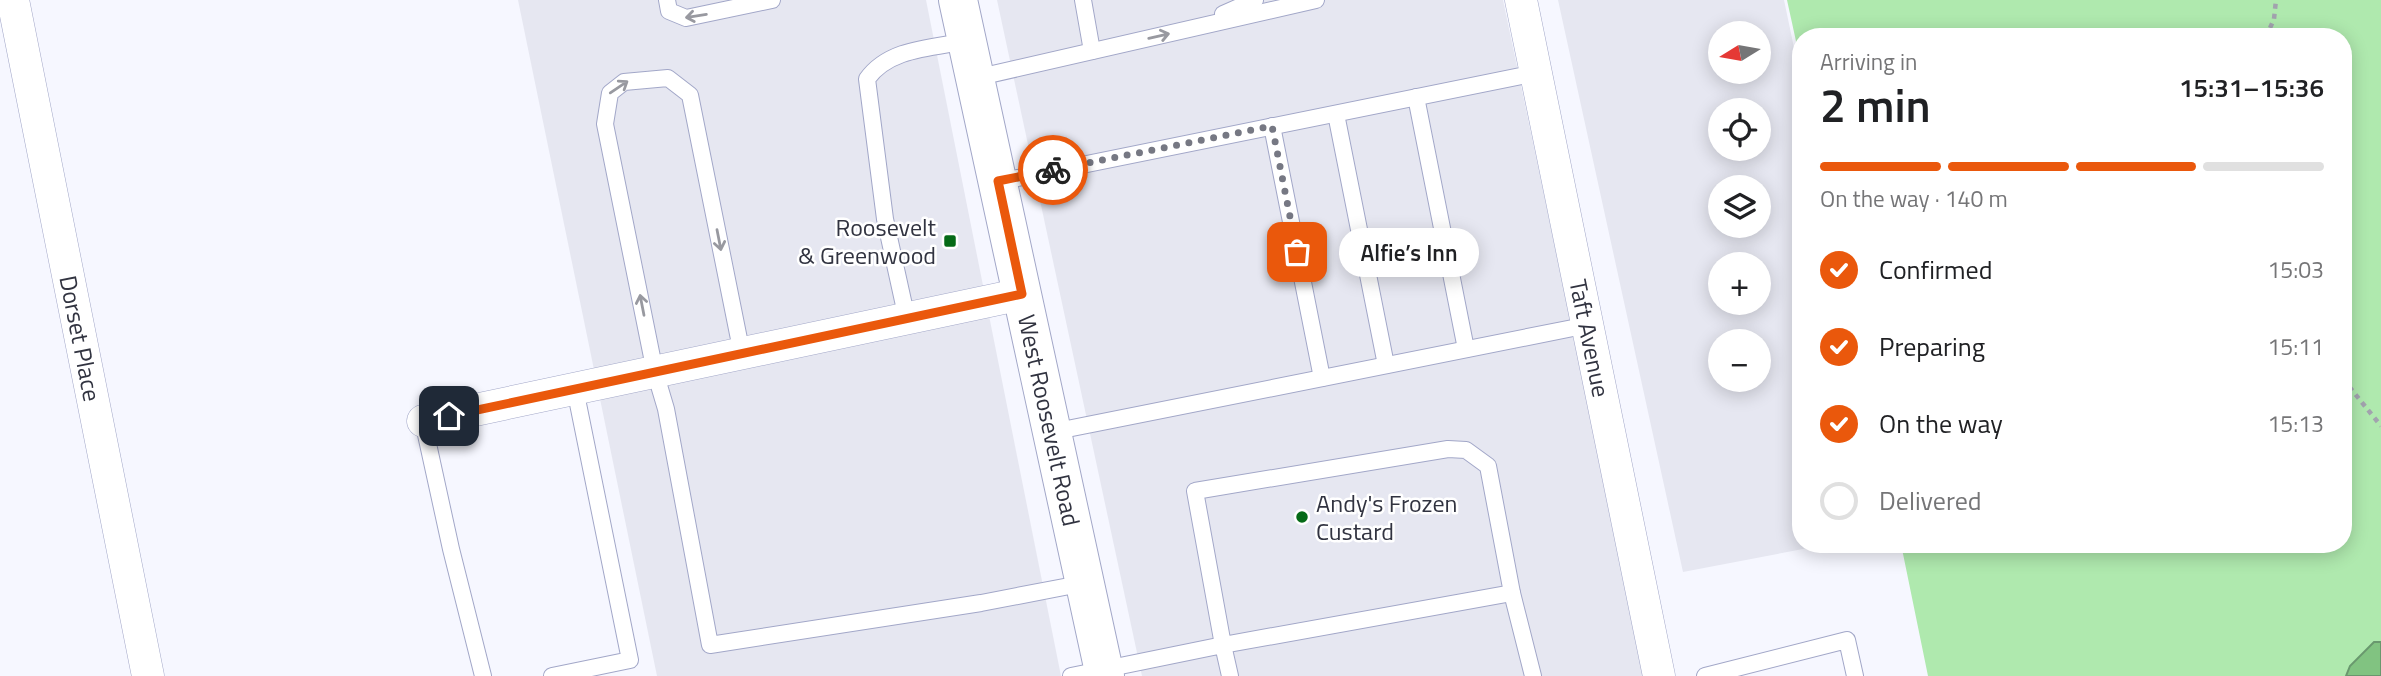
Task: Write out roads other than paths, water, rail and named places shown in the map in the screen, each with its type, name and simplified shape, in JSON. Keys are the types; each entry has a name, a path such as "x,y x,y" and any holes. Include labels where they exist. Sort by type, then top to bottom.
{"main road":[{"name":"West Roosevelt Road","path":"958,0 1085,583 1093,674"}],"street":[{"name":"Dorset Place","path":"13,0 148,676"},
{"name":"Taft Avenue","path":"1521,0 1659,676"},
{"path":"423,421 1022,294"}],"lane":[{"path":"668,5 686,18 772,0"},
{"path":"1083,0 1092,51"},
{"path":"1193,29 1255,0"},
{"path":"975,78 1316,0"},
{"path":"907,319 885,219 867,79 879,63 903,54 967,41"},
{"path":"998,181 1536,73"},
{"path":"741,354 690,95 668,78 624,82 610,93 605,124 656,372 666,408 710,645 981,603 1085,583"},
{"path":"1416,97 1466,349"},
{"path":"1336,114 1387,365"},
{"path":"1272,126 1322,378"},
{"path":"1052,432 1588,324"},
{"path":"552,676 630,660 575,389"},
{"path":"423,421 483,676"},
{"path":"1230,676 1195,491 1448,449 1466,450 1488,466 1513,593 1533,676"},
{"path":"1093,674 1223,645 1513,593"},
{"path":"1705,676 1740,672 1847,640 1855,676"}],"place":[{"name":"Roosevelt & Greenwood","path":"950,241"},
{"name":"Alfie’s Inn","path":"1297,252"},
{"name":"Andy's Frozen Custard","path":"1302,517"}]}
